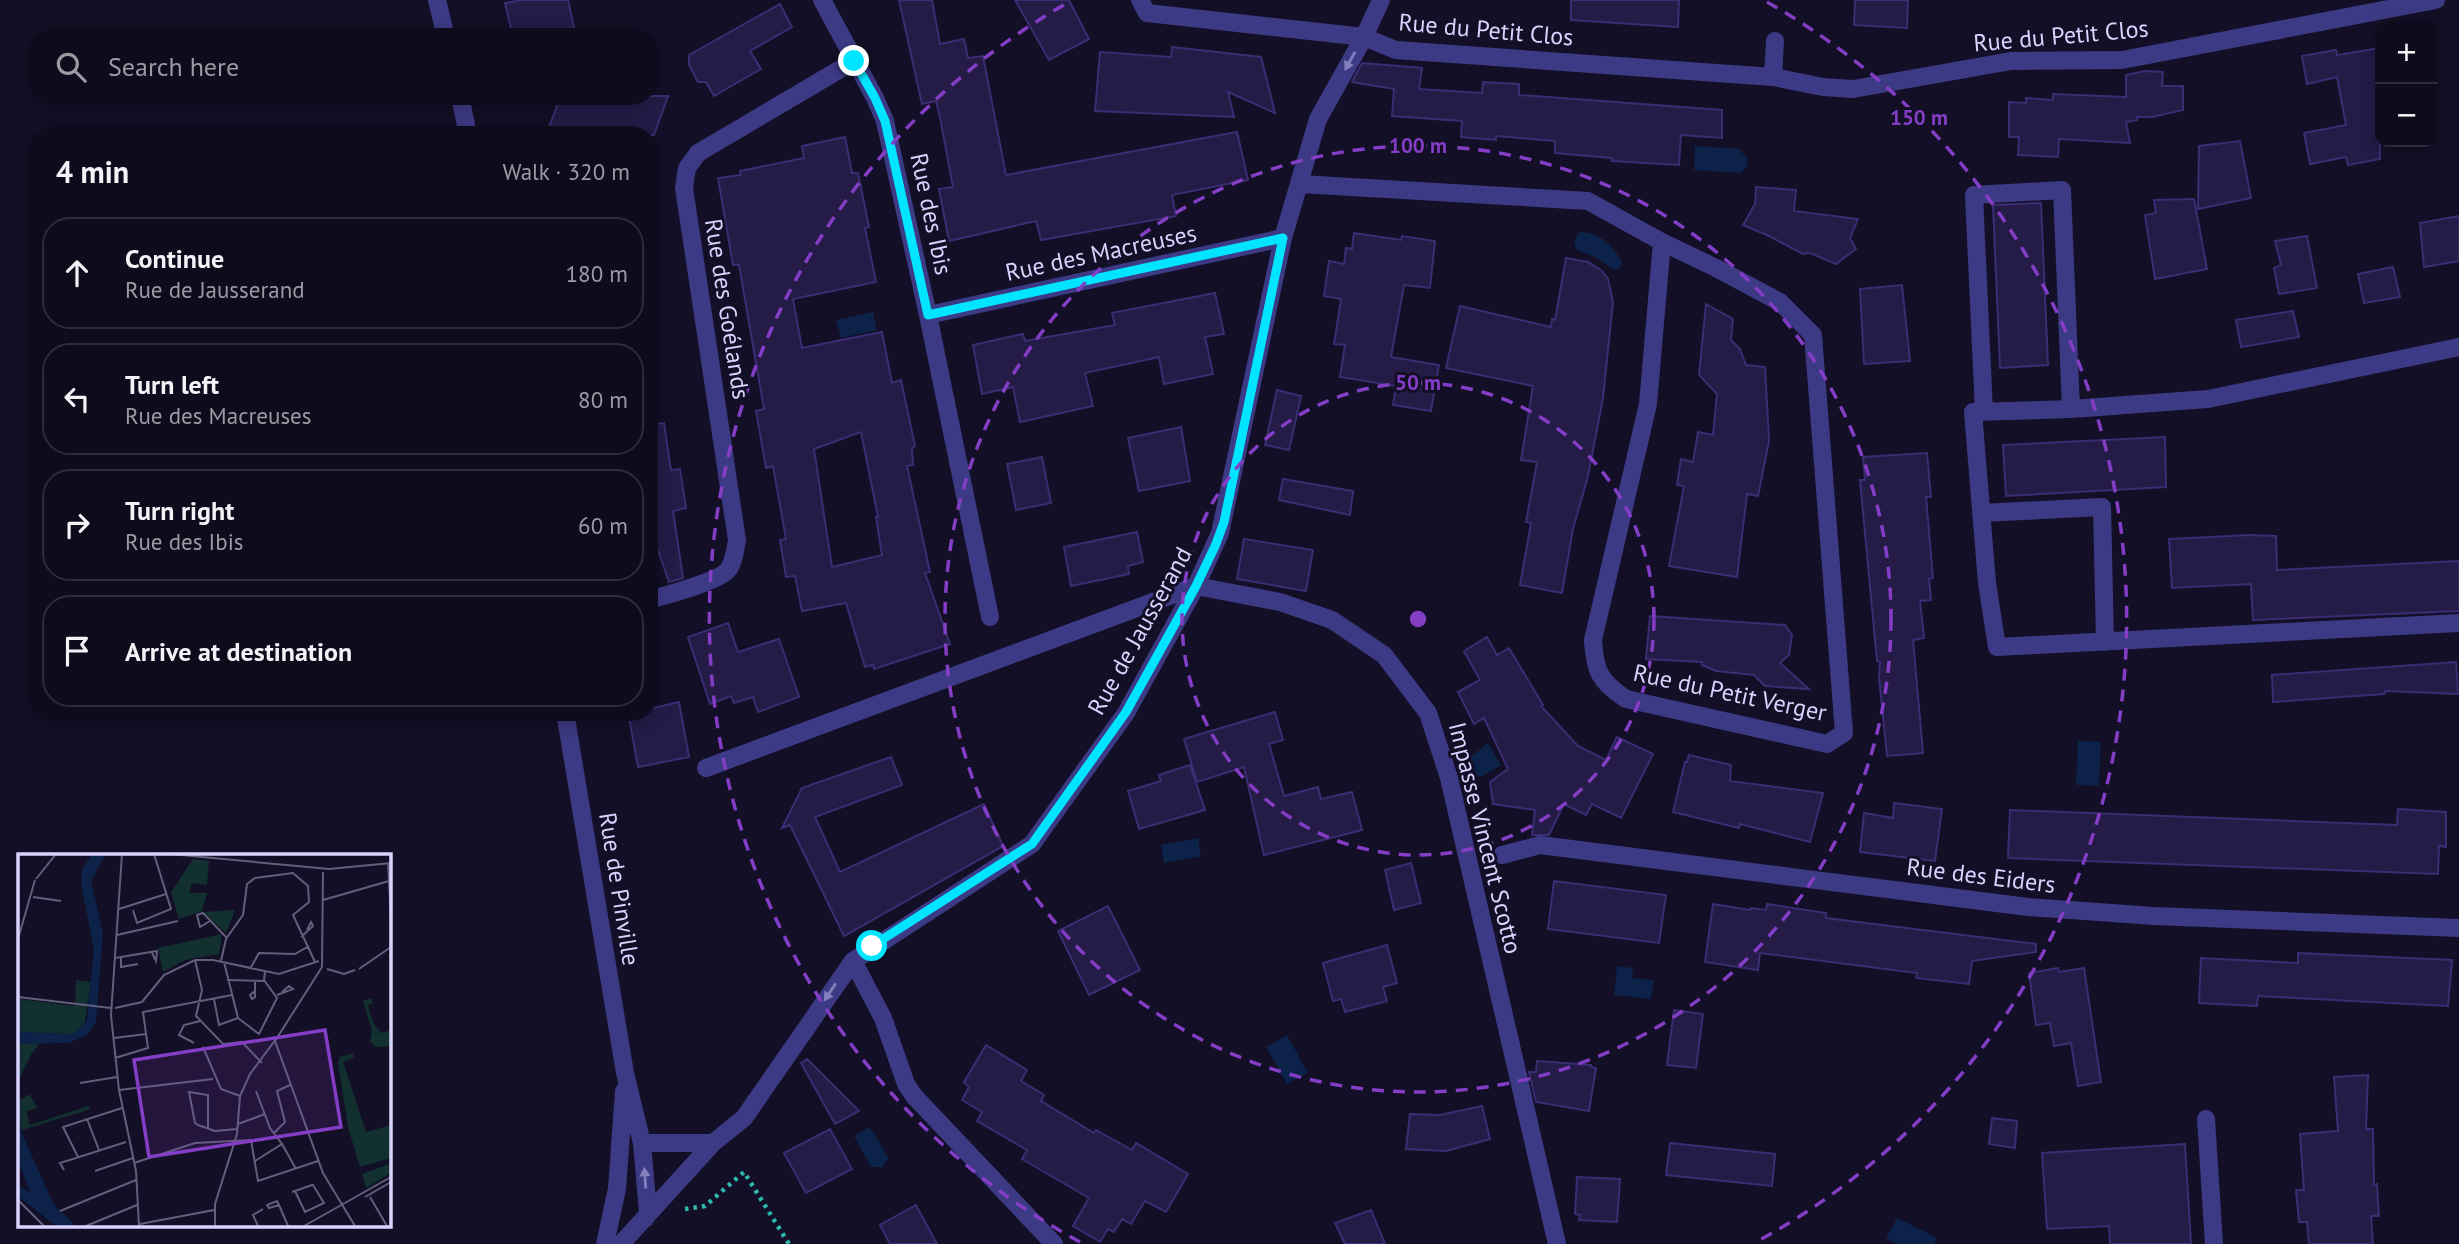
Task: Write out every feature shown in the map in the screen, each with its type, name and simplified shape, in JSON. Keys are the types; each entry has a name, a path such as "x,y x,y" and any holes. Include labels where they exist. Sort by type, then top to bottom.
{"street":[{"path":"437,0 444,28"},
{"name":"Rue des Ibis","path":"822,0 885,121 928,315 989,617"},
{"name":"Rue du Petit Clos","path":"1140,0 1147,13 1364,37 1396,50 1773,77 1824,87 1853,89 2011,61 2122,60 2436,0"},
{"name":"Rue de Jausserand","path":"621,1244 713,1143 744,1118 853,961 1032,844 1126,712 1196,586 1224,522 1283,238 1318,119 1364,37 1381,0"},
{"path":"1773,77 1775,41"},
{"name":"Rue des Goélands","path":"658,597 715,578 727,571 737,540 684,188 687,168 698,153 854,61"},
{"path":"462,105 466,126"},
{"name":"Rue du Petit Verger","path":"1300,184 1588,201 1780,302 1813,335 1844,733 1827,744 1626,699 1606,686 1595,663 1592,640 1648,404 1662,242"},
{"path":"1984,412 1974,195 2062,190 2071,409"},
{"name":"Rue des Macreuses","path":"928,315 1283,238"},
{"path":"2459,346 2208,399 2071,409 1973,412 1987,583 1997,647 2459,623"},
{"path":"1981,513 2102,507 2105,642"},
{"path":"706,768 1196,586"},
{"name":"Impasse Vincent Scotto","path":"1196,586 1280,603 1332,620 1384,655 1428,713 1449,778 1557,1244"},
{"name":"Rue de Pinville","path":"566,721 625,1073 642,1143 648,1212 637,1244"},
{"name":"Rue des Eiders","path":"1502,855 1540,845 2028,907 2154,916 2459,928"},
{"path":"853,961 883,1018 906,1084 914,1096 1054,1244"},
{"name":"Rue de Pinville","path":"605,1244 617,1189 625,1073"},
{"path":"2206,1119 2214,1244"},
{"path":"642,1143 713,1143"}],"path":[{"path":"719,1194 744,1172 789,1244"}],"water":[{"path":"1695,146 1741,149 1748,158 1747,166 1741,173 1694,170"},
{"path":"1579,232 1593,234 1610,245 1622,262 1620,269 1613,270 1597,258 1577,250 1574,242"},
{"path":"873,312 877,330 841,338 836,320"},
{"path":"2078,741 2101,742 2099,786 2076,785"},
{"path":"1488,743 1501,765 1481,777 1467,772 1464,759"},
{"path":"1198,838 1201,856 1164,863 1161,845"},
{"path":"1617,966 1633,968 1632,978 1654,980 1651,999 1614,995"},
{"path":"1287,1035 1308,1073 1287,1084 1266,1047"},
{"path":"870,1127 889,1159 883,1167 871,1167 854,1136"},
{"path":"1897,1218 1937,1238 1934,1244 1898,1244 1886,1239"}],"building":[{"path":"522,0 568,0 574,28 511,28 505,3"},
{"path":"899,0 932,0 940,44 964,39 968,58 983,56 1006,175 1237,132 1248,180 1172,195 1176,216 1041,240 1036,221 949,241 939,189 953,187 940,117 936,101 922,104"},
{"path":"1015,0 1069,0 1089,39 1049,60"},
{"path":"1571,0 1679,0 1678,27 1571,20"},
{"path":"1855,0 1908,0 1907,28 1854,25"},
{"path":"780,4 792,27 750,51 761,69 714,96 706,82 698,82 689,65 689,55"},
{"path":"1172,47 1261,57 1275,113 1228,92 1234,117 1095,111 1100,52 1171,57"},
{"path":"2375,49 2375,147 2380,147 2380,159 2348,165 2346,157 2310,164 2304,133 2346,125 2337,77 2307,84 2302,56 2336,50 2337,55"},
{"path":"1362,63 1422,68 1419,89 1482,93 1483,82 1519,84 1519,95 1722,110 1722,138 1681,135 1679,165 1612,161 1612,158 1555,153 1555,141 1496,136 1496,140 1461,137 1462,121 1392,116 1394,89 1352,82"},
{"path":"2145,71 2163,72 2162,86 2183,86 2183,110 2152,117 2137,117 2137,120 2126,122 2130,143 2059,139 2058,157 2018,155 2019,137 2009,137 2009,102 2026,103 2026,98 2053,100 2053,94 2126,97 2126,75"},
{"path":"658,96 668,96 657,126 549,126 558,105 658,105"},
{"path":"845,137 852,173 858,173 876,282 793,299 802,348 882,332 892,383 901,380 915,446 912,448 913,465 907,466 930,572 925,573 950,644 874,669 873,665 865,667 846,603 802,611 795,576 786,577 780,540 786,539 773,466 766,468 756,411 764,409 739,265 733,265 718,178 741,175 740,171 804,158 802,146","holes":["861,432 878,517 882,555 832,567 814,449"]},
{"path":"2240,141 2251,198 2198,209 2199,146"},
{"path":"1756,187 1796,190 1794,211 1858,219 1850,238 1856,249 1836,264 1810,253 1803,254 1743,225 1755,204"},
{"path":"2194,199 2207,269 2155,279 2145,215 2156,213 2154,200"},
{"path":"2041,203 2048,365 2000,368 1993,205"},
{"path":"2459,216 2459,261 2424,267 2420,223"},
{"path":"1354,233 1401,240 1402,236 1435,241 1430,288 1404,285 1391,357 1439,365 1431,411 1393,405 1396,386 1340,377 1345,345 1334,344 1341,299 1324,296 1329,261 1344,264 1346,248 1352,249"},
{"path":"2307,236 2317,288 2279,294 2274,268 2281,265 2275,241"},
{"path":"1566,258 1588,262 1602,271 1608,279 1613,302 1603,398 1588,476 1573,529 1562,593 1520,585 1531,523 1526,522 1537,462 1521,460 1533,386 1446,368 1460,306 1551,327 1552,319 1555,320"},
{"path":"2393,267 2400,297 2364,303 2358,274"},
{"path":"1902,285 1910,361 1864,364 1860,289"},
{"path":"1215,293 1224,334 1205,337 1213,374 1164,384 1159,357 1085,373 1093,406 1020,422 1013,387 982,394 973,345 1023,334 1025,341 1115,325 1112,313"},
{"path":"1706,304 1733,319 1731,340 1740,349 1746,365 1765,367 1769,441 1758,496 1747,494 1737,577 1669,566 1684,486 1677,485 1681,459 1693,462 1698,432 1713,435 1717,394 1699,375"},
{"path":"2293,311 2299,337 2241,347 2236,320"},
{"path":"1277,390 1301,396 1289,450 1265,445"},
{"path":"664,423 671,470 680,469 686,508 673,511 683,578 669,582 658,550 658,424"},
{"path":"1181,427 1190,481 1139,491 1128,438"},
{"path":"2165,437 2166,487 2006,496 2003,445"},
{"path":"1927,453 1931,497 1926,497 1933,578 1929,579 1931,600 1920,601 1924,638 1913,640 1923,753 1887,756 1879,677 1880,662 1877,661 1860,480 1865,480 1863,457"},
{"path":"1042,457 1051,503 1016,510 1007,464"},
{"path":"1283,479 1353,491 1350,515 1279,500"},
{"path":"1137,532 1143,562 1128,566 1129,574 1071,586 1064,547"},
{"path":"2276,536 2277,570 2459,561 2459,611 2253,620 2251,584 2172,588 2169,539"},
{"path":"1244,539 1313,550 1306,591 1237,579"},
{"path":"1650,616 1785,625 1792,635 1789,655 1780,663 1809,689 1765,686 1754,675 1716,671 1702,665 1702,662 1646,659"},
{"path":"728,623 738,652 779,639 799,697 758,712 753,697 734,703 731,696 710,704 688,637"},
{"path":"1487,637 1497,655 1509,648 1543,705 1541,706 1578,746 1606,760 1617,737 1653,754 1621,818 1592,804 1586,815 1564,804 1549,835 1532,835 1535,810 1493,804 1490,782 1508,769 1484,718 1474,724 1458,692 1480,680 1464,651"},
{"path":"2456,662 2458,694 2385,691 2384,694 2273,702 2272,675"},
{"path":"679,702 689,757 638,767 630,721 658,721 658,707"},
{"path":"1275,712 1283,740 1269,744 1284,796 1318,787 1321,799 1352,792 1362,830 1264,855 1244,767 1197,782 1184,739"},
{"path":"1689,755 1731,765 1730,781 1823,793 1810,842 1740,824 1739,828 1673,812"},
{"path":"891,757 902,785 815,817 840,872 984,804 1003,846 844,936 790,825 782,828 802,788"},
{"path":"1190,765 1205,810 1139,829 1128,791 1161,781 1159,775"},
{"path":"1894,803 1942,809 1935,861 1860,852 1864,813 1893,818"},
{"path":"2398,809 2446,812 2446,847 2439,846 2438,874 2008,858 2010,810 2397,825"},
{"path":"1411,863 1421,903 1394,910 1385,870"},
{"path":"1554,881 1666,895 1659,943 1548,929"},
{"path":"1713,904 1766,910 1767,904 1826,913 1826,918 2036,944 2036,952 1972,961 1969,984 1916,978 1917,973 1760,953 1758,970 1705,962"},
{"path":"1108,906 1140,970 1089,995 1058,931"},
{"path":"1387,945 1397,983 1383,987 1387,1001 1345,1012 1341,999 1333,1001 1323,963"},
{"path":"2298,953 2452,960 2448,1006 2258,996 2257,1006 2199,1003 2201,958 2298,963"},
{"path":"2058,968 2059,972 2084,968 2101,1082 2078,1086 2071,1043 2054,1046 2050,1023 2036,1025 2029,973"},
{"path":"1674,1010 1703,1014 1696,1068 1667,1065"},
{"path":"986,1045 1027,1070 1021,1081 1044,1095 1041,1101 1094,1133 1096,1130 1132,1150 1136,1143 1188,1174 1166,1212 1145,1201 1131,1224 1122,1219 1114,1232 1108,1229 1100,1242 1073,1226 1089,1198 1022,1159 1027,1150 977,1121 982,1112 962,1100 969,1087 964,1082"},
{"path":"807,1059 859,1111 835,1124 801,1063"},
{"path":"1537,1061 1591,1065 1596,1068 1589,1111 1536,1102 1529,1072 1536,1072"},
{"path":"2368,1075 2366,1129 2373,1129 2374,1185 2377,1184 2379,1216 2371,1216 2373,1244 2309,1244 2307,1222 2299,1222 2296,1190 2304,1190 2300,1134 2338,1131 2334,1077"},
{"path":"1482,1106 1490,1139 1446,1151 1406,1149 1410,1114 1440,1115"},
{"path":"1992,1118 2017,1121 2015,1148 1989,1144"},
{"path":"830,1129 852,1169 806,1193 784,1153"},
{"path":"1670,1143 1775,1154 1772,1186 1666,1175"},
{"path":"2185,1144 2191,1244 2110,1244 2109,1226 2047,1229 2042,1153"},
{"path":"1577,1177 1620,1179 1617,1222 1579,1220 1580,1215 1575,1214"},
{"path":"916,1205 937,1244 890,1244 880,1225"},
{"path":"1371,1210 1385,1244 1345,1244 1335,1223"}],"route":[{"path":"854,61 885,121 928,315 1283,238 1224,522 1196,586 1126,712 1032,844 872,946"}]}
